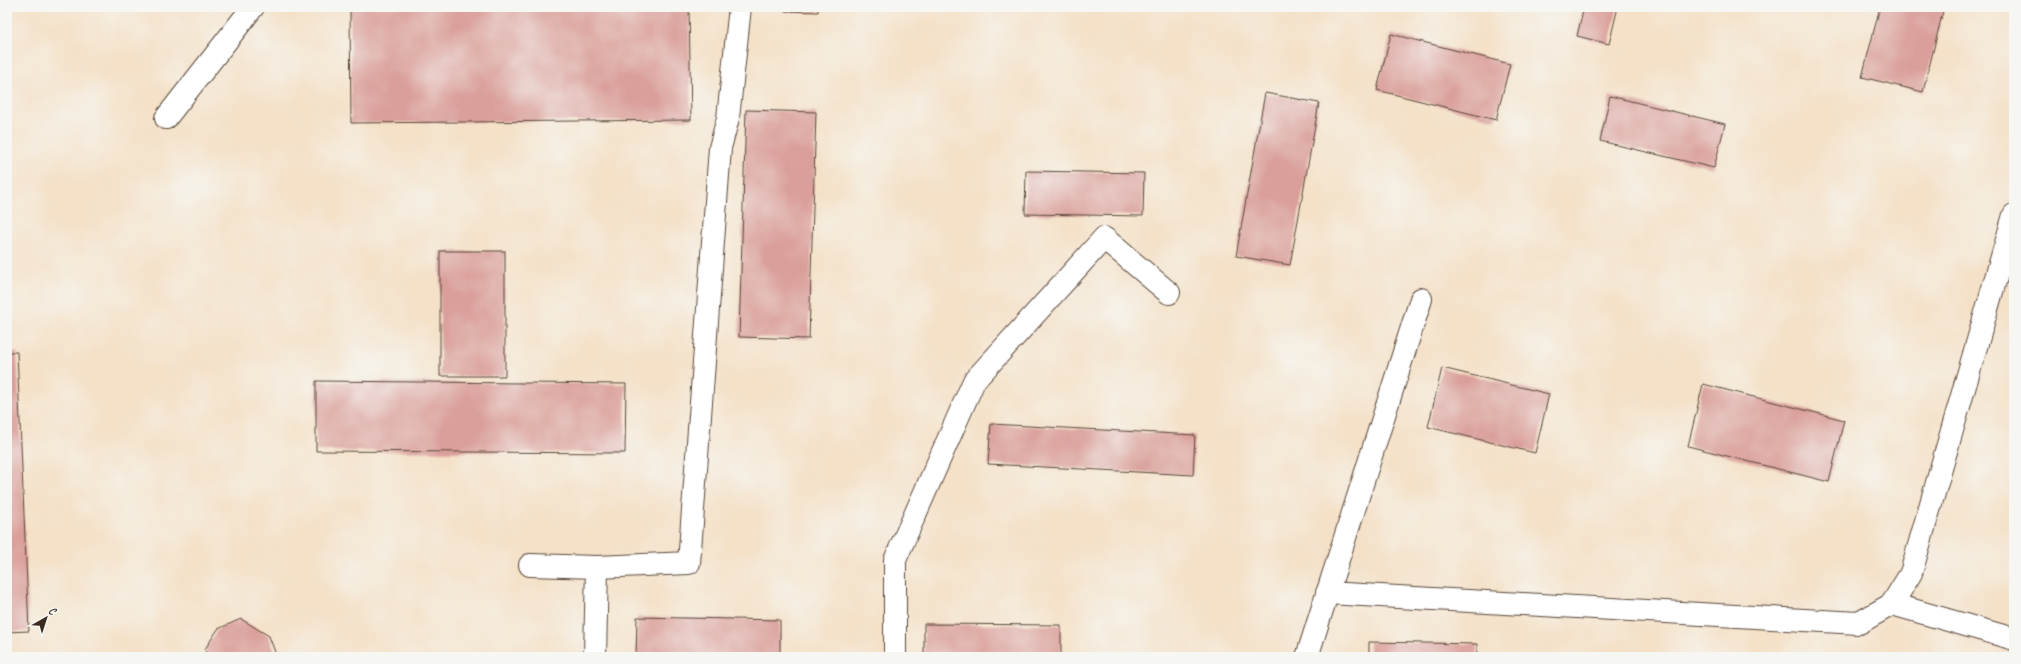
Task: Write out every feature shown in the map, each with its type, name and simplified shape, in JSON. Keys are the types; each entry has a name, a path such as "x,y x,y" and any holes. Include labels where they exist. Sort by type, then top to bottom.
{"street":[{"path":"166,118 253,7"},
{"path":"530,565 597,567 689,563 720,148 728,118 740,7"},
{"path":"1328,593 1859,623 1892,604 1911,572 2014,215"},
{"path":"895,657 895,560 974,381 1104,238 1168,293"},
{"path":"1307,657 1421,299"},
{"path":"596,657 597,567"},
{"path":"1892,604 2014,639"}],"building":[{"path":"350,7 689,7 691,120 351,123"},
{"path":"785,7 818,7 818,12 785,11"},
{"path":"1584,7 1618,7 1609,44 1577,36"},
{"path":"1880,7 1944,7 1923,92 1862,77"},
{"path":"1391,34 1510,64 1496,120 1377,90"},
{"path":"1265,93 1319,103 1290,265 1236,256"},
{"path":"1610,96 1725,124 1714,168 1600,141"},
{"path":"746,110 816,112 809,339 739,337"},
{"path":"1026,171 1144,173 1143,216 1025,214"},
{"path":"440,251 505,251 505,376 440,376"},
{"path":"7,352 17,352 29,631 7,632"},
{"path":"1442,368 1549,394 1535,453 1428,427"},
{"path":"316,381 626,384 625,453 316,451"},
{"path":"1703,384 1844,420 1829,482 1688,446"},
{"path":"991,424 1195,435 1193,475 988,464"},
{"path":"637,617 780,620 780,657 636,657"},
{"path":"241,619 269,636 275,652 273,657 207,657 205,649 218,629"},
{"path":"924,624 1061,625 1061,657 924,657"},
{"path":"1369,642 1477,644 1477,657 1369,657"}]}
